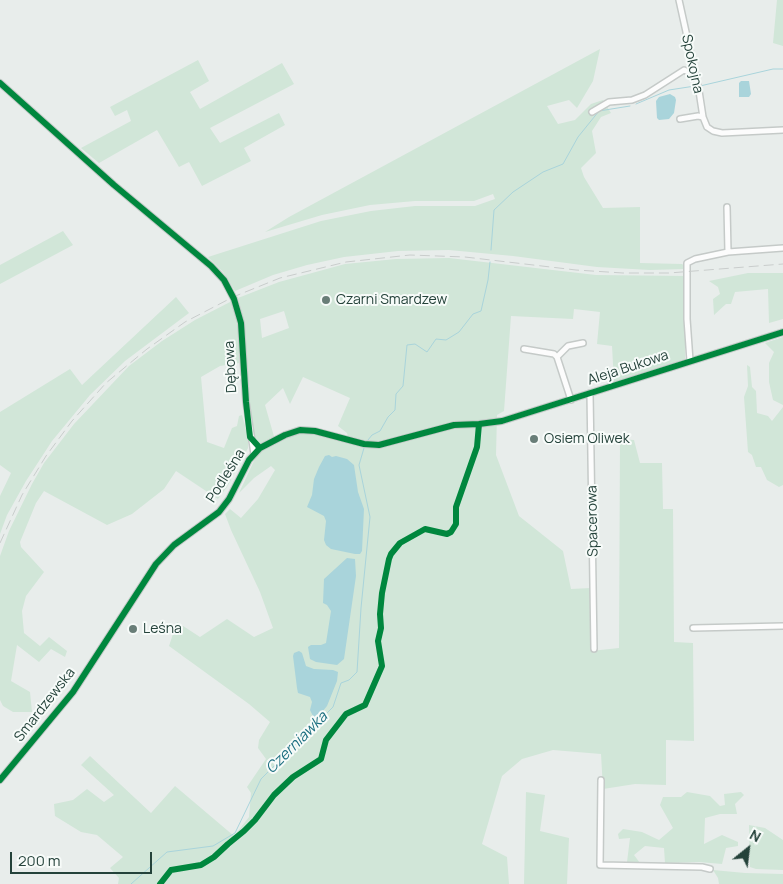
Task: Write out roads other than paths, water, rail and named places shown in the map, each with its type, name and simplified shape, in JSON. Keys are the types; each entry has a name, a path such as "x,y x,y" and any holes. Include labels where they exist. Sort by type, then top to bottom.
{"street":[{"name":"Spokojna","path":"678,0 703,117 707,127 713,131 722,132 783,130"},
{"path":"592,112 609,102 632,100 645,95 684,70 691,58"},
{"path":"684,70 695,75"},
{"name":"Dębowa","path":"0,83 114,185 211,266 224,280 233,296 241,323 246,402 254,454"},
{"path":"680,119 703,117"},
{"path":"727,207 728,252"},
{"path":"690,361 687,319 687,263 695,259 728,252 783,248"},
{"name":"Aleja Bukowa","path":"479,424 514,418 783,332"},
{"path":"557,356 568,346 583,343"},
{"path":"524,349 557,356 571,400"},
{"name":"Spacerowa","path":"590,394 594,649"},
{"name":"Podleśna","path":"90,668 156,564 174,545 219,512 229,499 254,454 260,448 285,435 300,430 315,431 364,444 379,445 442,427 479,424"},
{"path":"250,437 260,448"},
{"path":"692,628 783,626"},
{"name":"Smardzewska","path":"0,780 73,692 90,668"},
{"path":"601,780 600,865 710,869"}],"water":[{"path":"741,81 749,81 751,94 749,97 739,97 739,83"},
{"path":"670,94 676,100 674,113 669,119 659,120 657,118 656,101 659,97"},
{"path":"329,455 347,459 354,465 358,492 364,509 362,551 360,554 331,549 326,545 324,540 326,521 324,516 307,507 319,467 325,456"},
{"path":"347,558 355,559 356,576 344,659 337,665 316,662 310,659 308,647 326,643 331,611 323,603 324,579"},
{"path":"299,651 302,653 306,666 338,672 337,681 327,706 317,718 313,716 310,710 312,702 310,697 298,693 293,656 294,653"}],"waterway":[{"name":"Czerniawka","path":"700,86 773,69 783,69"},
{"name":"Czerniawka","path":"636,104 669,90 695,86"},
{"name":"Czerniawka","path":"491,250 494,210 513,192 543,172 563,164 578,137 599,111 630,106"},
{"name":"Czerniawka","path":"368,440 372,435 380,431 388,417 395,410 396,394 403,386 407,345 415,344 427,352 436,339 446,340 459,332 473,314 481,311 490,262"},
{"name":"Czerniawka","path":"131,884 167,852 213,846 235,833 261,779 333,707 341,683 349,680 357,672 370,517 359,465 364,448"}],"railway":[{"path":"0,543 22,495 46,456 72,421 106,383 147,349 185,322 233,297 280,278 346,262 410,255 465,257 576,270 623,273 669,273 783,264"}],"place":[{"name":"Czarni Smardzew","path":"326,300"},
{"name":"Osiem Oliwek","path":"534,439"},
{"name":"Leśna","path":"133,629"}]}
